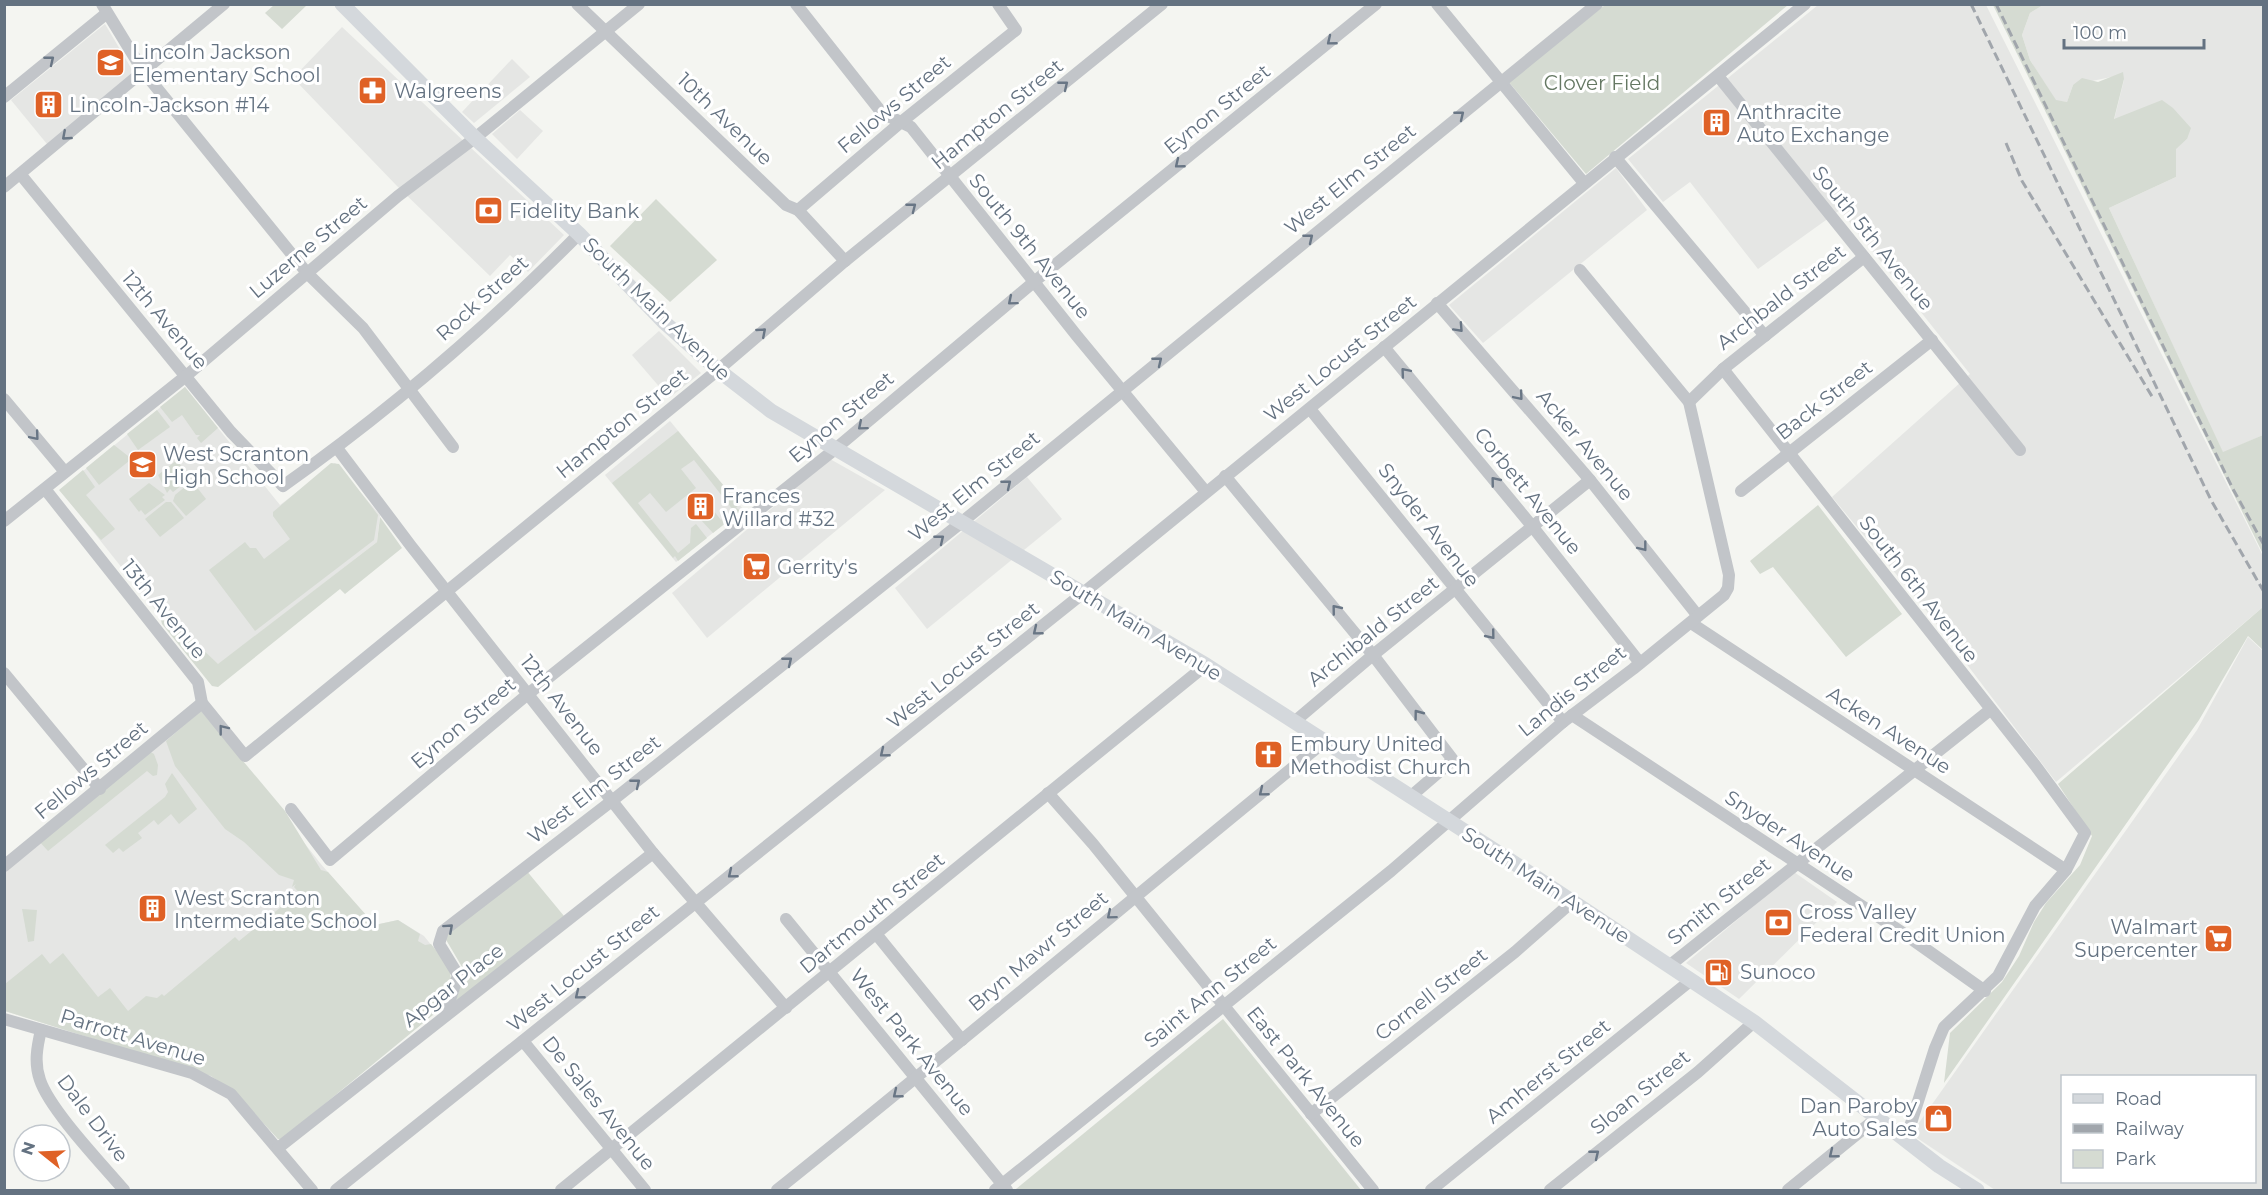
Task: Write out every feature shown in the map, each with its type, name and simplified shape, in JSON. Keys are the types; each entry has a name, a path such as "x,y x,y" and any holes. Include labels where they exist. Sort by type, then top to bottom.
{"main road":[{"name":"South Main Avenue","path":"349,7 475,138 579,234 665,322 718,370 771,411 834,450 1206,665 1447,820 1754,1022 1977,1191"}],"street":[{"path":"4,187 224,4"},
{"name":"10th Avenue","path":"577,4 786,204 798,210 845,261"},
{"name":"Luzerne Street","path":"4,521 186,376 398,196 475,138 639,4"},
{"name":"South 9th Avenue","path":"796,4 882,113 911,127 1206,492"},
{"name":"Fellows Street","path":"798,210 900,123 1016,30 998,4"},
{"name":"Hampton Street","path":"245,756 718,370 845,261 1162,4"},
{"name":"Eynon Street","path":"291,808 330,860 528,694 834,450 1035,281 1376,4"},
{"path":"1437,4 1584,183"},
{"name":"West Elm Street","path":"445,1016 458,975 439,944 443,931 613,800 962,522 1597,4"},
{"name":"West Locust Street","path":"336,1191 1082,594 1805,4"},
{"path":"4,97 105,9 143,71 308,273 363,328 453,447"},
{"name":"South 5th Avenue","path":"1718,76 2020,450"},
{"path":"1615,158 1765,336"},
{"name":"12th Avenue","path":"21,175 231,432 283,486"},
{"name":"Rock Street","path":"283,486 337,448 511,302 579,234"},
{"name":"Archbald Street","path":"1723,369 1864,257"},
{"path":"1580,270 1689,402 1723,369"},
{"name":"Acker Avenue","path":"1437,303 1590,480 1695,620"},
{"name":"Back Street","path":"1741,492 1932,340"},
{"name":"Corbett Avenue","path":"1384,347 1532,526 1640,663"},
{"name":"South 6th Avenue","path":"1723,369 2035,765 2085,833 2066,870"},
{"path":"4,399 65,472"},
{"name":"Landis Street","path":"1447,820 1568,718 1724,595 1728,588 1729,575 1689,402"},
{"name":"Snyder Avenue","path":"1310,409 1454,590 1568,718 1903,933 1985,991"},
{"name":"12th Avenue","path":"337,448 652,853 786,1008"},
{"path":"1225,476 1373,655 1454,760 1410,797"},
{"name":"Archibald Street","path":"1294,722 1373,655 1590,480"},
{"name":"13th Avenue","path":"45,489 198,682 201,703 245,756"},
{"name":"Acken Avenue","path":"1695,620 1913,771 2066,870"},
{"name":"Dartmouth Street","path":"561,1191 1206,665"},
{"path":"4,673 100,789"},
{"name":"Fellows Street","path":"4,866 100,789 201,703"},
{"name":"Smith Street","path":"1669,966 1990,710"},
{"name":"Bryn Mawr Street","path":"777,1191 1324,742"},
{"name":"East Park Avenue","path":"1048,793 1373,1191"},
{"name":"Saint Ann Street","path":"1001,1188 1391,871 1447,820"},
{"name":"Apgar Place","path":"278,1148 652,853"},
{"path":"1906,1139 1944,1027 1985,991 1998,976 2035,906 2066,870"},
{"name":"Cornell Street","path":"1311,1114 1515,952 1572,902"},
{"name":"West Park Avenue","path":"786,919 1001,1188"},
{"path":"877,935 962,1040"},
{"name":"Amherst Street","path":"1431,1191 1690,981"},
{"name":"Parrott Avenue","path":"4,1019 192,1073 217,1084 231,1094 312,1191"},
{"name":"Sloan Street","path":"1550,1191 1698,1072 1754,1022"},
{"name":"Dale Drive","path":"41,1030 36,1052 40,1081 50,1100 124,1191"},
{"name":"De Sales Avenue","path":"523,1041 645,1191"},
{"path":"1788,1191 1878,1117"}],"shaded area":[{"name":"Anthracite Auto Exchange","path":"1818,5 1986,5 2263,556 2263,607 2056,782 1925,609 1832,497 1970,374 1840,210 1758,269 1690,182 1663,202 1628,159"},
{"path":"2043,5 2263,5 2263,435 2223,453 2109,208 2176,177 2176,148 2187,139 2114,120 2124,80 2116,76 2073,85 2067,102 2056,101 2030,60 2022,35 2030,13"},
{"path":"105,24 134,73 47,144 11,100"},
{"path":"342,27 564,235 528,272 510,255 490,276 397,186 293,78"},
{"path":"512,59 530,77 474,123 462,112"},
{"path":"520,110 543,131 517,159 492,134"},
{"path":"1616,168 1647,210 1483,343 1449,305"},
{"path":"659,331 701,373 669,398 632,355"},
{"path":"185,387 280,505 335,463 380,515 377,542 218,665 175,622 161,617 60,490"},
{"path":"670,421 743,509 676,562 605,475"},
{"path":"830,459 885,490 707,638 672,593"},
{"path":"1027,477 1062,519 927,629 895,588"},
{"path":"2248,637 2264,652 2263,1190 1995,1190 1911,1134 2197,730"},
{"path":"197,706 320,863 374,925 398,920 424,936 449,967 439,1010 278,1139 236,1093 211,1076 5,1011 4,868"},
{"path":"1794,872 1837,902 1739,999 1686,963"}],"green space":[{"path":"274,5 307,5 282,29 265,13"},
{"name":"Clover Field","path":"1605,5 1788,5 1586,174 1508,81"},
{"path":"1993,5 2043,5 2030,13 2022,35 2030,60 2056,100 2067,102 2073,85 2082,78 2098,82 2123,72 2124,79 2114,119 2162,100 2173,108 2191,128 2187,139 2176,149 2176,177 2109,208 2223,452 2263,435 2263,554"},
{"path":"656,199 717,260 670,302 610,246"},
{"path":"185,387 218,428 201,443 197,438 200,435 196,435 182,415 172,422 160,407"},
{"path":"157,410 170,427 138,450 127,434"},
{"path":"678,431 739,504 736,508 741,511 713,533 701,520 713,510 721,520 733,510 694,460 681,469 696,488 666,512 650,493 638,503 678,553 690,543 691,528 696,524 707,538 678,561 675,556 673,558 612,483"},
{"path":"114,445 128,456 129,461 99,485 86,468"},
{"path":"177,460 190,479 173,492 170,489 167,493 158,475"},
{"path":"331,463 339,464 378,515 374,540 255,631 209,570 245,542 250,548 256,548 264,559 290,539 273,516 273,512"},
{"path":"83,470 95,487 86,495 115,529 101,540 59,490"},
{"path":"192,481 206,499 186,516 173,501 175,495"},
{"path":"149,483 165,495 162,497 165,500 145,515 141,510 139,512 129,499"},
{"path":"166,502 171,502 184,518 160,537 145,519"},
{"path":"1818,505 1902,614 1846,657 1773,567 1760,574 1750,561"},
{"path":"380,517 402,548 345,594 340,589 218,687 212,686 162,624 161,620 174,622 218,664 377,542"},
{"path":"2263,607 2263,650 2248,636 2199,720 1944,1083 1950,1033 2002,982 2019,956 2034,922 2046,903 2080,865 2092,836 2058,784"},
{"path":"201,711 285,811 321,870 328,872 375,925 398,920 420,934 418,941 425,945 431,944 449,967 451,979 439,1010 282,1139 278,1139 236,1093 211,1076 5,1011 5,984 42,954 50,964 63,953 98,997 110,988 128,1011 146,996 157,998 162,994 164,996 235,937 239,941 286,903 291,908 304,898 294,887 296,884 292,887 294,880 279,875 244,842 225,829 175,766 166,741"},
{"path":"147,750 154,754 158,765 157,775 153,776 147,771 48,851 38,840"},
{"path":"172,773 197,809 179,824 171,814 158,825 154,820 138,833 142,838 123,852 119,848 113,853 105,845 165,797 168,792 165,784"},
{"path":"526,870 564,916 454,1006 465,972 445,938 448,931"},
{"path":"22,909 37,910 34,941 28,942"},
{"path":"1223,1019 1361,1190 1016,1189"}],"railway":[{"path":"1971,4 2211,500 2264,592"},
{"path":"1996,4 2233,489 2264,545"},
{"path":"2006,143 2022,181 2153,398"}],"place":[{"name":"Lincoln Jackson Elementary School","path":"111,63"},
{"name":"Walgreens","path":"373,91"},
{"name":"Lincoln-Jackson #14","path":"48,105"},
{"name":"Anthracite Auto Exchange","path":"1716,123"},
{"name":"Fidelity Bank","path":"488,211"},
{"name":"West Scranton High School","path":"142,465"},
{"name":"Frances Willard #32","path":"701,507"},
{"name":"Gerrity's","path":"756,567"},
{"name":"Embury United Methodist Church","path":"1269,755"},
{"name":"West Scranton Intermediate School","path":"153,909"},
{"name":"Cross Valley Federal Credit Union","path":"1778,923"},
{"name":"Walmart Supercenter","path":"2219,938"},
{"name":"Sunoco","path":"1719,972"},
{"name":"Dan Paroby Auto Sales","path":"1938,1118"}]}
